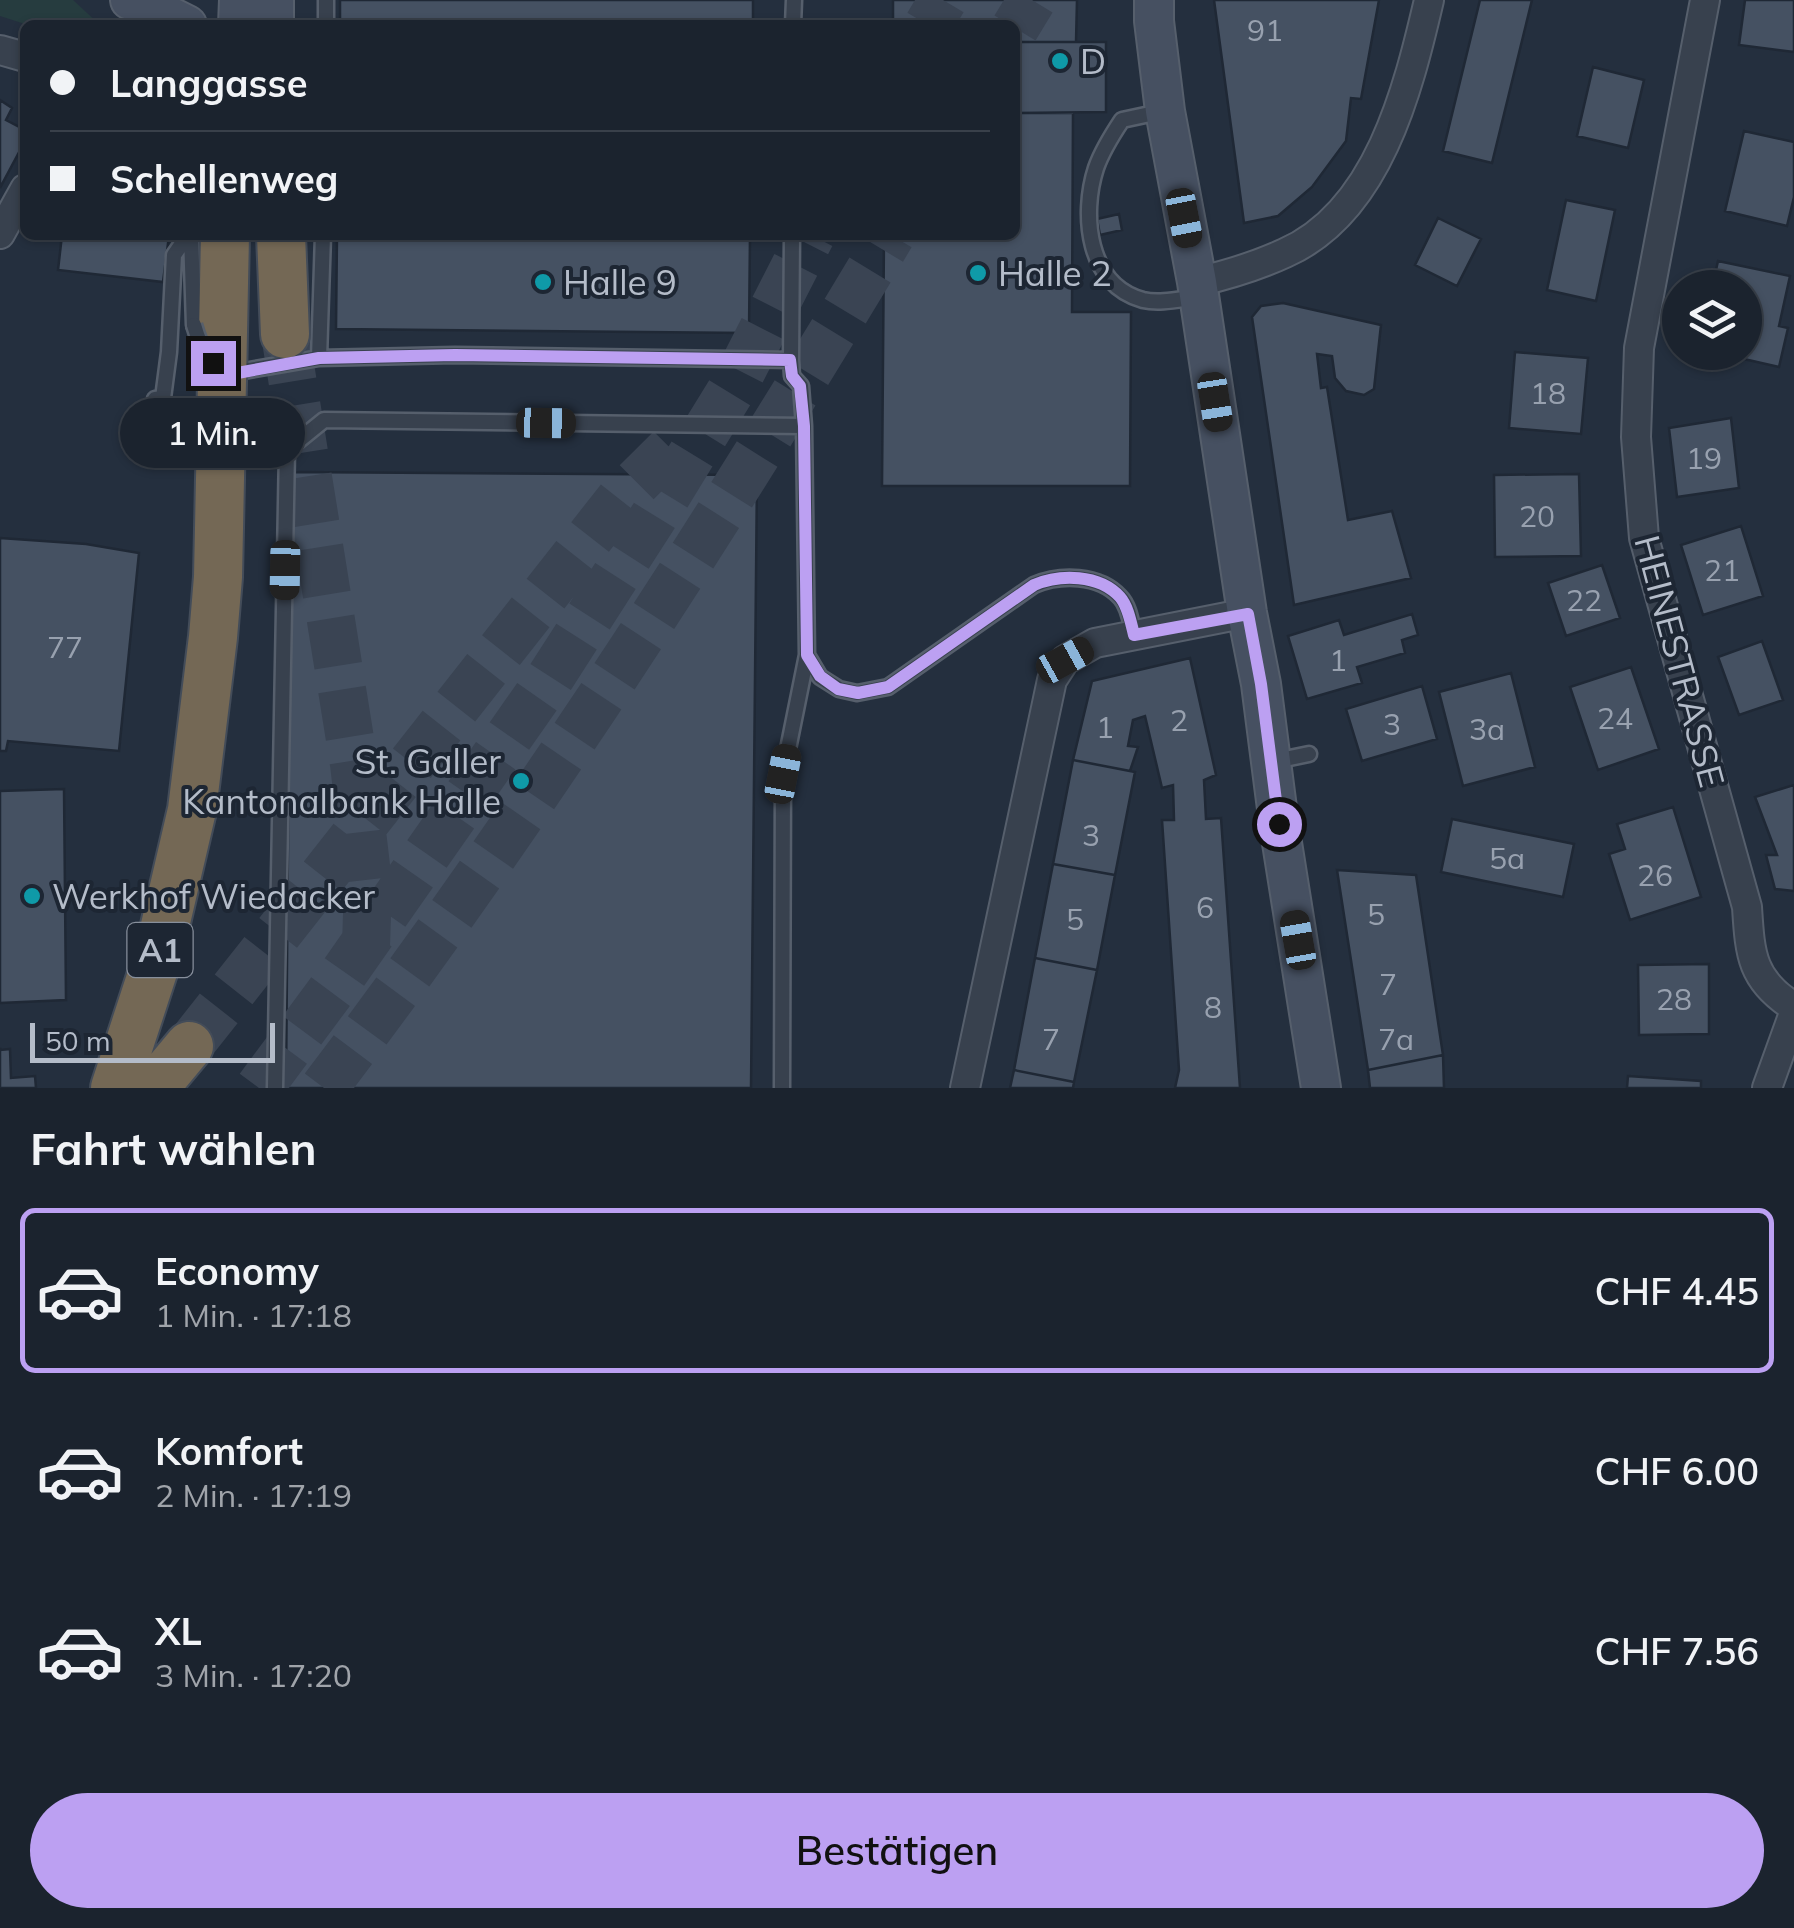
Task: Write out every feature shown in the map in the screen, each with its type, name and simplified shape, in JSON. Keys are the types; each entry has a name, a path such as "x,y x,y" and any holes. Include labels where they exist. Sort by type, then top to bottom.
{"highway":[{"name":"A1","path":"115,1088 158,956 195,791 218,577 225,240"},
{"path":"281,240 291,353"},
{"path":"154,1088 189,1046"}],"main road":[{"path":"130,0 190,15"},
{"path":"1154,0 1165,111 1198,289 1321,1088"}],"street":[{"path":"1198,289 1288,252 1320,231 1355,197 1384,145 1403,94 1428,0"},
{"name":"HEINESTRASSE","path":"1704,0 1639,348 1636,437 1642,521 1747,907 1754,965 1770,988 1794,1010"},
{"path":"1,229 20,197"},
{"path":"965,1088 1052,680 1065,660 1095,643 1248,614"},
{"path":"1767,1088 1794,1010"}],"lane":[{"path":"1165,111 1122,120 1111,136 1096,167 1090,192 1091,236 1097,262 1123,290 1144,300 1169,301 1198,289"},
{"path":"155,399 163,398 174,255 185,240"},
{"path":"189,240 194,325 201,350 232,374 291,353 790,360"},
{"path":"291,353 322,240"},
{"path":"782,1088 783,774 807,655 804,426 800,386 792,376 790,360 792,240"},
{"path":"275,1088 287,450 324,420 804,426"},
{"path":"807,655 820,676 838,689 858,693 888,687 1034,585 1050,578 1077,578 1112,590 1123,599 1134,635"},
{"path":"1270,762 1308,754"}],"green space":[{"path":"0,0 73,0 95,20 20,22 0,16"}],"building":[{"path":"340,0 753,0 753,20 340,20"},
{"path":"893,0 1077,0 1076,42 1020,42 1020,20 893,20"},
{"path":"1214,0 1379,0 1361,99 1351,98 1346,141 1312,187 1278,216 1244,223"},
{"path":"1480,0 1532,0 1492,163 1443,151"},
{"path":"1745,0 1794,0 1794,52 1739,45"},
{"name":"D","path":"1020,42 1106,42 1106,112 1020,113"},
{"path":"1593,67 1644,80 1628,148 1577,136"},
{"path":"0,100 12,108 6,120 20,127 20,150 0,188"},
{"name":"Halle 2","path":"1020,113 1073,113 1072,312 1131,312 1130,486 882,486 884,240 1020,240"},
{"path":"1744,131 1794,142 1794,197 1787,226 1725,211"},
{"path":"1566,200 1615,210 1596,301 1547,290"},
{"path":"1119,214 1122,230 1100,235 1097,219"},
{"path":"1438,218 1481,239 1457,286 1415,265"},
{"path":"61,240 168,240 163,282 58,270"},
{"name":"Halle 9","path":"337,240 750,240 749,333 336,329"},
{"path":"1718,261 1761,270 1716,270"},
{"path":"1762,270 1790,276 1779,326 1788,328 1779,367 1762,363"},
{"path":"1283,303 1381,325 1374,389 1364,395 1346,391 1335,378 1332,356 1317,354 1321,388 1327,387 1348,520 1392,511 1411,578 1294,605 1252,317 1261,306"},
{"path":"1515,352 1588,358 1581,434 1509,428"},
{"path":"1731,418 1739,488 1677,497 1669,428"},
{"name":"St. Galler Kantonalbank Halle","path":"291,472 757,475 751,1088 286,1088"},
{"path":"1579,474 1581,556 1495,557 1494,475"},
{"path":"1741,526 1763,596 1703,615 1681,545"},
{"path":"0,538 86,544 139,553 119,751 8,741 6,751 0,751"},
{"path":"1602,565 1620,618 1566,636 1548,583"},
{"path":"1412,614 1418,635 1402,640 1405,653 1357,667 1362,683 1307,699 1288,636 1339,620 1344,635"},
{"path":"1762,641 1783,700 1739,715 1718,657"},
{"path":"1190,658 1216,775 1204,780 1206,819 1221,818 1240,1088 1175,1088 1179,1070 1162,820 1174,820 1173,785 1162,788 1145,716 1133,720 1128,746 1138,747 1130,771 1073,760 1092,681"},
{"path":"1631,667 1659,749 1598,770 1570,687"},
{"path":"1511,673 1535,767 1463,786 1439,692"},
{"path":"1422,686 1437,739 1362,761 1346,709"},
{"path":"1073,760 1135,772 1115,875 1053,864"},
{"path":"1794,785 1794,891 1775,889 1766,855 1777,855 1755,797"},
{"name":"Werkhof Wiedacker","path":"64,789 66,1000 0,1003 0,791"},
{"path":"1673,807 1701,897 1630,920 1609,854 1625,849 1617,824"},
{"path":"1452,819 1574,844 1563,897 1441,872"},
{"path":"1053,864 1115,875 1097,970 1035,958"},
{"path":"1337,870 1416,875 1443,1055 1368,1070"},
{"path":"1035,958 1097,970 1074,1082 1014,1070"},
{"path":"1709,964 1709,1034 1639,1035 1638,965"},
{"path":"0,1048 10,1049 11,1078 35,1076 36,1088 0,1088"},
{"path":"1443,1055 1444,1088 1370,1088 1368,1070"},
{"path":"1014,1070 1074,1082 1073,1088 1010,1088"},
{"path":"1628,1076 1701,1081 1701,1088 1627,1088"}],"tunnel":[{"path":"931,20 943,0"},
{"path":"1020,20 1032,0"},
{"path":"259,1088 550,678 735,384 808,240"},
{"path":"324,1088 548,776 689,562 888,240"},
{"path":"285,334 354,764 368,883 366,946"},
{"path":"189,1046 620,499 680,439"}],"place":[{"name":"D","path":"1060,61"},
{"name":"Halle 2","path":"978,273"},
{"name":"Halle 9","path":"543,282"},
{"name":"St. Galler Kantonalbank Halle","path":"521,781"},
{"name":"Werkhof Wiedacker","path":"32,896"}],"route":[{"path":"213,363 232,374 319,358 455,355 790,360 792,376 800,386 804,426 807,655 820,676 838,689 858,693 888,687 1034,585 1050,578 1077,578 1112,590 1123,599 1134,635 1248,614 1279,824"}]}
